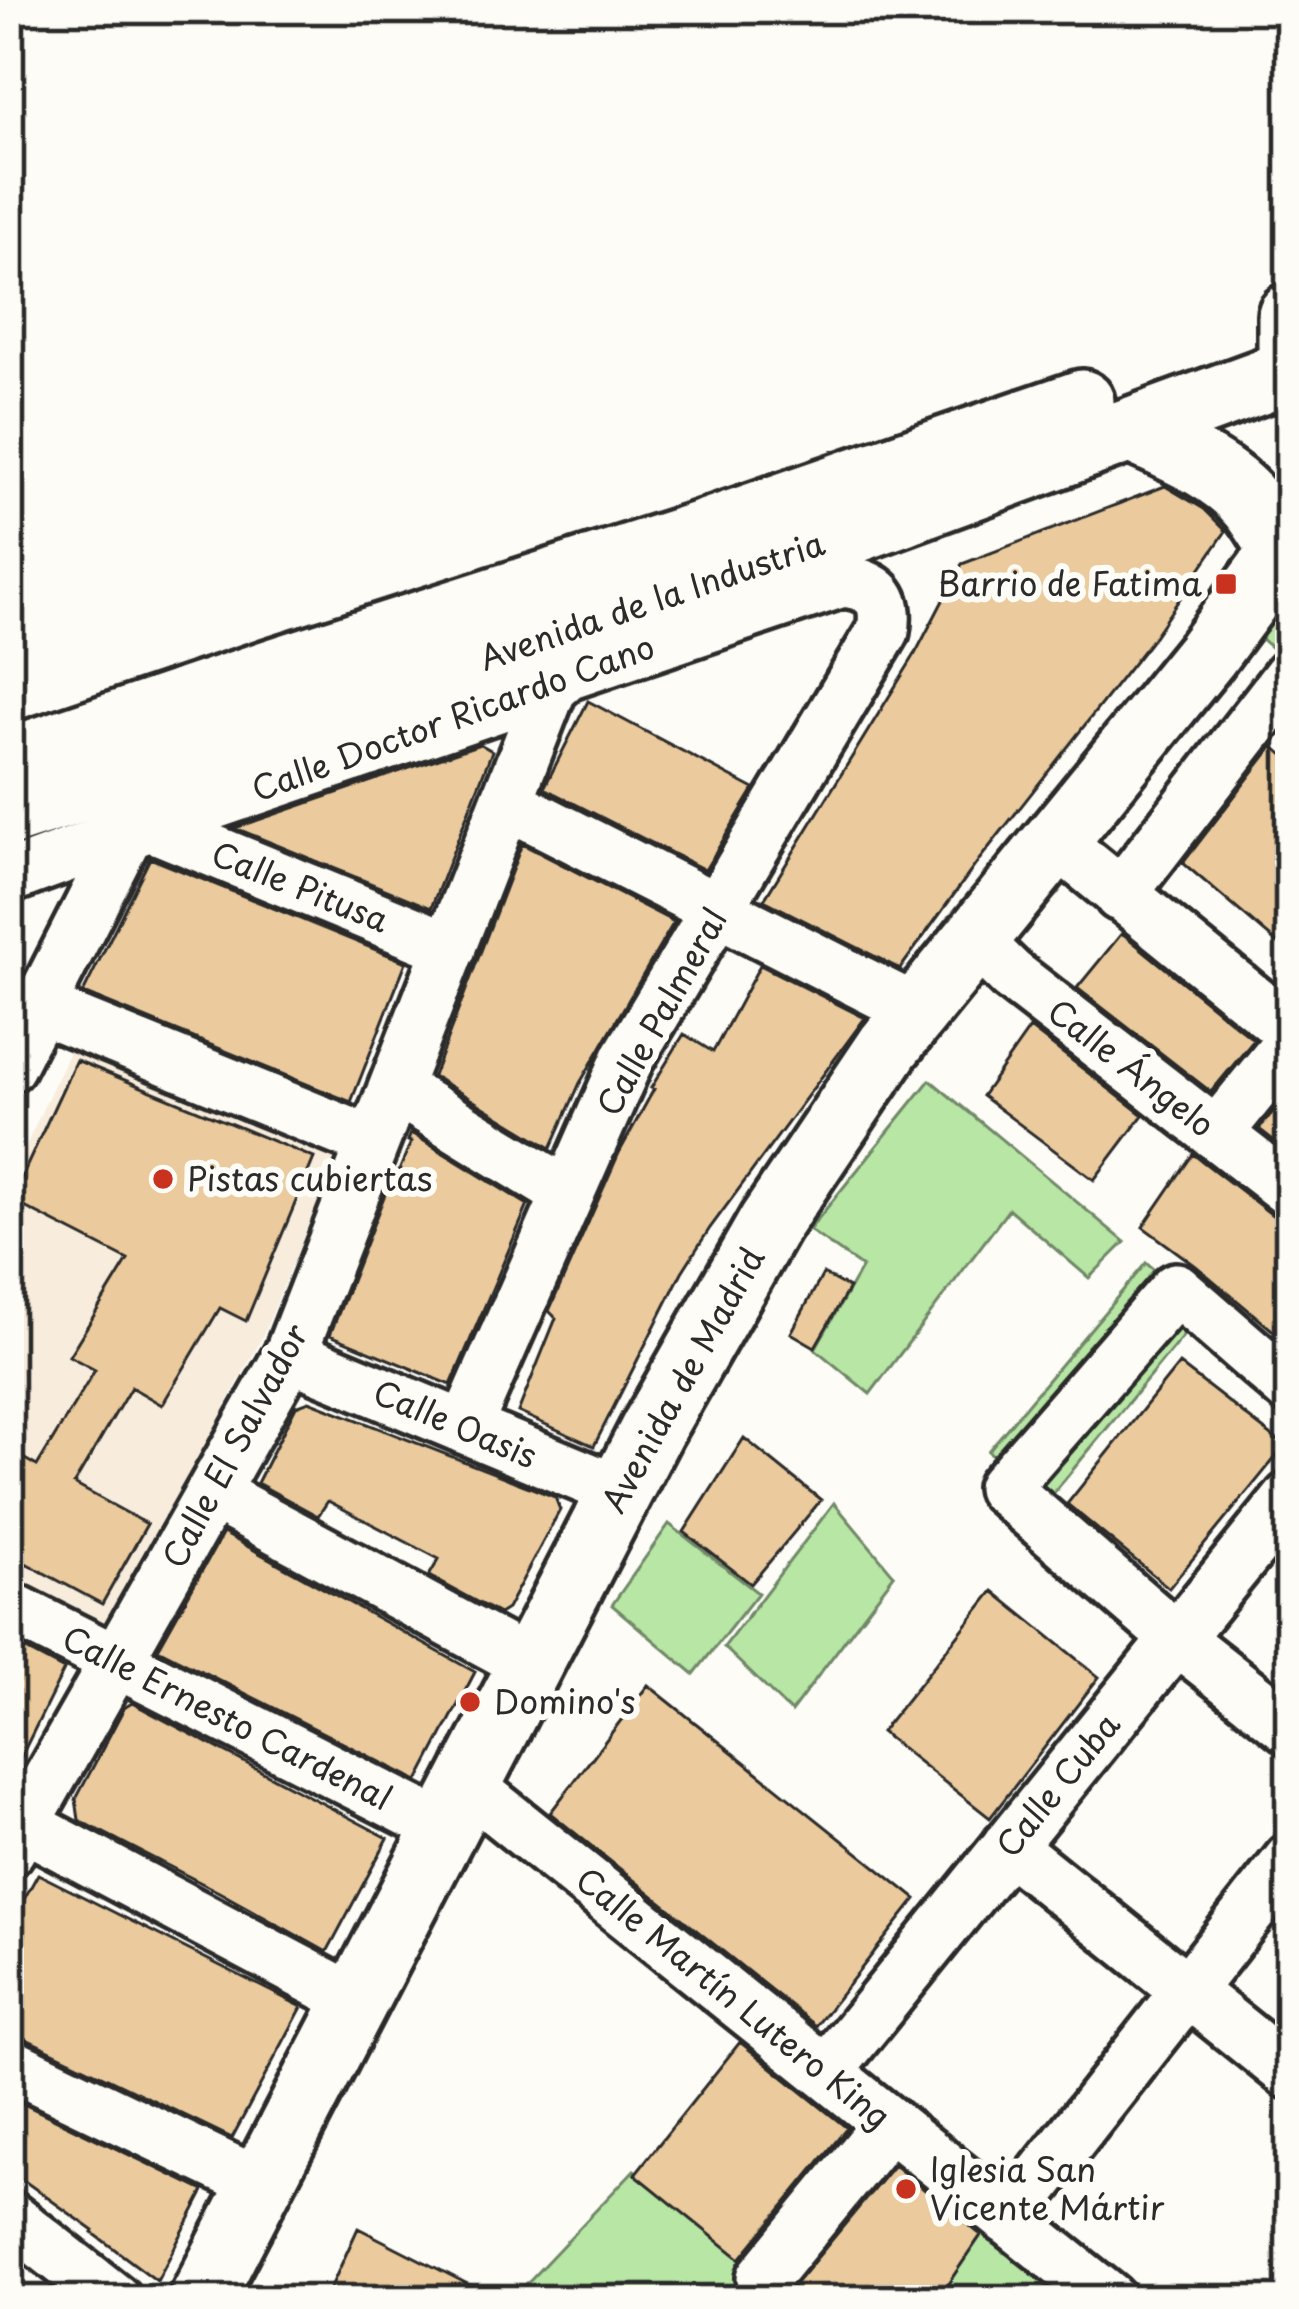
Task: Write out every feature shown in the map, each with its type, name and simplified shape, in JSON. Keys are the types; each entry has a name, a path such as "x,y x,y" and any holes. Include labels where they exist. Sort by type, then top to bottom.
{"main road":[{"name":"Avenida de la Industria","path":"9,814 716,582 1130,430 1289,341"},
{"name":"Avenida de la Industria","path":"9,760 1289,341"},
{"path":"1130,430 1227,481 1282,542"},
{"name":"Avenida de Madrid","path":"201,2300 620,1492 770,1223 889,1046 1206,655 1282,542"}],"street":[{"name":"Calle Doctor Ricardo Cano","path":"207,828 551,688 567,674 842,581 863,583 877,594 887,612"},
{"name":"Calle Palmeral","path":"465,1428 628,1058 884,631 887,612"},
{"path":"1120,895 1281,704 1206,655"},
{"name":"Calle El Salvador","path":"14,1830 290,1355 551,688"},
{"path":"489,710 507,716 528,749"},
{"path":"507,803 917,1011"},
{"name":"Calle Pitusa","path":"138,830 207,828 450,948"},
{"path":"9,880 138,830"},
{"path":"9,1066 85,917 138,830"},
{"path":"1057,841 1290,1031"},
{"path":"9,880 85,917"},
{"name":"Calle Ángelo","path":"975,940 1011,975 1290,1191"},
{"path":"39,1007 373,1143"},
{"path":"1216,1134 1290,1043"},
{"path":"395,1088 568,1194"},
{"path":"1290,1388 1176,1289 1003,1488 1176,1638 1290,1728"},
{"name":"Calle Oasis","path":"290,1355 620,1492"},
{"path":"212,1493 531,1665"},
{"name":"Calle Cuba","path":"826,2072 1290,1498"},
{"name":"Calle Ernesto Cardenal","path":"9,1607 116,1661 457,1807"},
{"name":"Calle Martín Lutero King","path":"457,1807 826,2072 1110,2300"},
{"path":"14,1830 356,2001"},
{"path":"1008,1846 1290,2073"},
{"path":"1008,2218 1290,1860"},
{"path":"9,2064 261,2185"},
{"path":"763,2278 889,2124"},
{"path":"9,2216 115,2300"}],"shaded area":[{"path":"71,1047 336,1158 262,1338 103,1635 9,1582 9,1183"}],"green space":[{"path":"1290,577 1290,664 1252,631"},
{"path":"930,1080 1125,1242 1089,1278 1009,1209 870,1394 815,1349 862,1267 809,1230"},
{"path":"1146,1263 1203,1312 1047,1501 988,1451"},
{"path":"834,1503 894,1575 791,1712 724,1647"},
{"path":"669,1524 758,1593 694,1674 612,1605"},
{"path":"634,2170 790,2300 511,2300"},
{"path":"987,2227 1076,2300 937,2300"}],"building":[{"path":"1165,486 1204,509 1226,531 1150,642 900,969 764,900 914,656 962,564"},
{"path":"588,701 754,789 705,870 544,788"},
{"path":"480,744 492,751 431,908 235,828"},
{"path":"1273,746 1290,761 1290,954 1183,863"},
{"path":"522,844 674,922 580,1083 551,1148 433,1076"},
{"path":"150,858 406,962 351,1102 83,993"},
{"path":"1122,933 1254,1040 1211,1092 1077,988"},
{"path":"760,965 865,1018 682,1272 594,1446 518,1412 556,1318 549,1311 651,1088 684,1034 713,1052"},
{"path":"1030,1028 1143,1115 1094,1180 982,1096"},
{"name":"Pistas cubiertas","path":"76,1060 314,1158 246,1321 220,1308 162,1405 131,1387 74,1484 147,1524 102,1604 9,1554 9,1450 37,1466 95,1370 69,1356 128,1260 11,1200"},
{"path":"1290,1091 1290,1153 1259,1129"},
{"path":"411,1133 528,1205 451,1385 330,1335"},
{"path":"1193,1154 1272,1215 1290,1220 1290,1345 1143,1227"},
{"path":"823,1274 849,1288 815,1347 791,1333"},
{"path":"1179,1364 1285,1446 1169,1588 1067,1504"},
{"path":"309,1401 555,1497 560,1510 507,1609 499,1614 429,1576 439,1559 328,1501 318,1516 257,1483 296,1406"},
{"path":"744,1438 821,1500 751,1584 684,1532"},
{"path":"223,1533 475,1672 418,1781 158,1649"},
{"path":"993,1591 1099,1677 990,1818 881,1732"},
{"path":"9,1641 64,1670 9,1781"},
{"path":"648,1685 916,1899 816,2026 550,1813"},
{"path":"132,1703 388,1838 327,1952 79,1820 76,1799 124,1708"},
{"path":"38,1874 302,2007 232,2138 9,2034 9,1976 25,1934 9,1926"},
{"path":"740,2042 847,2128 740,2259 635,2174"},
{"path":"9,2097 204,2191 157,2281 9,2170"},
{"name":"Iglesia San Vicente Mártir","path":"894,2165 981,2235 937,2300 782,2300"},
{"path":"358,2228 499,2300 325,2300"}],"place":[{"name":"Barrio de Fatima","path":"1226,584"},
{"name":"Pistas cubiertas","path":"163,1179"},
{"name":"Domino's","path":"470,1702"},
{"name":"Iglesia San Vicente Mártir","path":"906,2189"}]}
